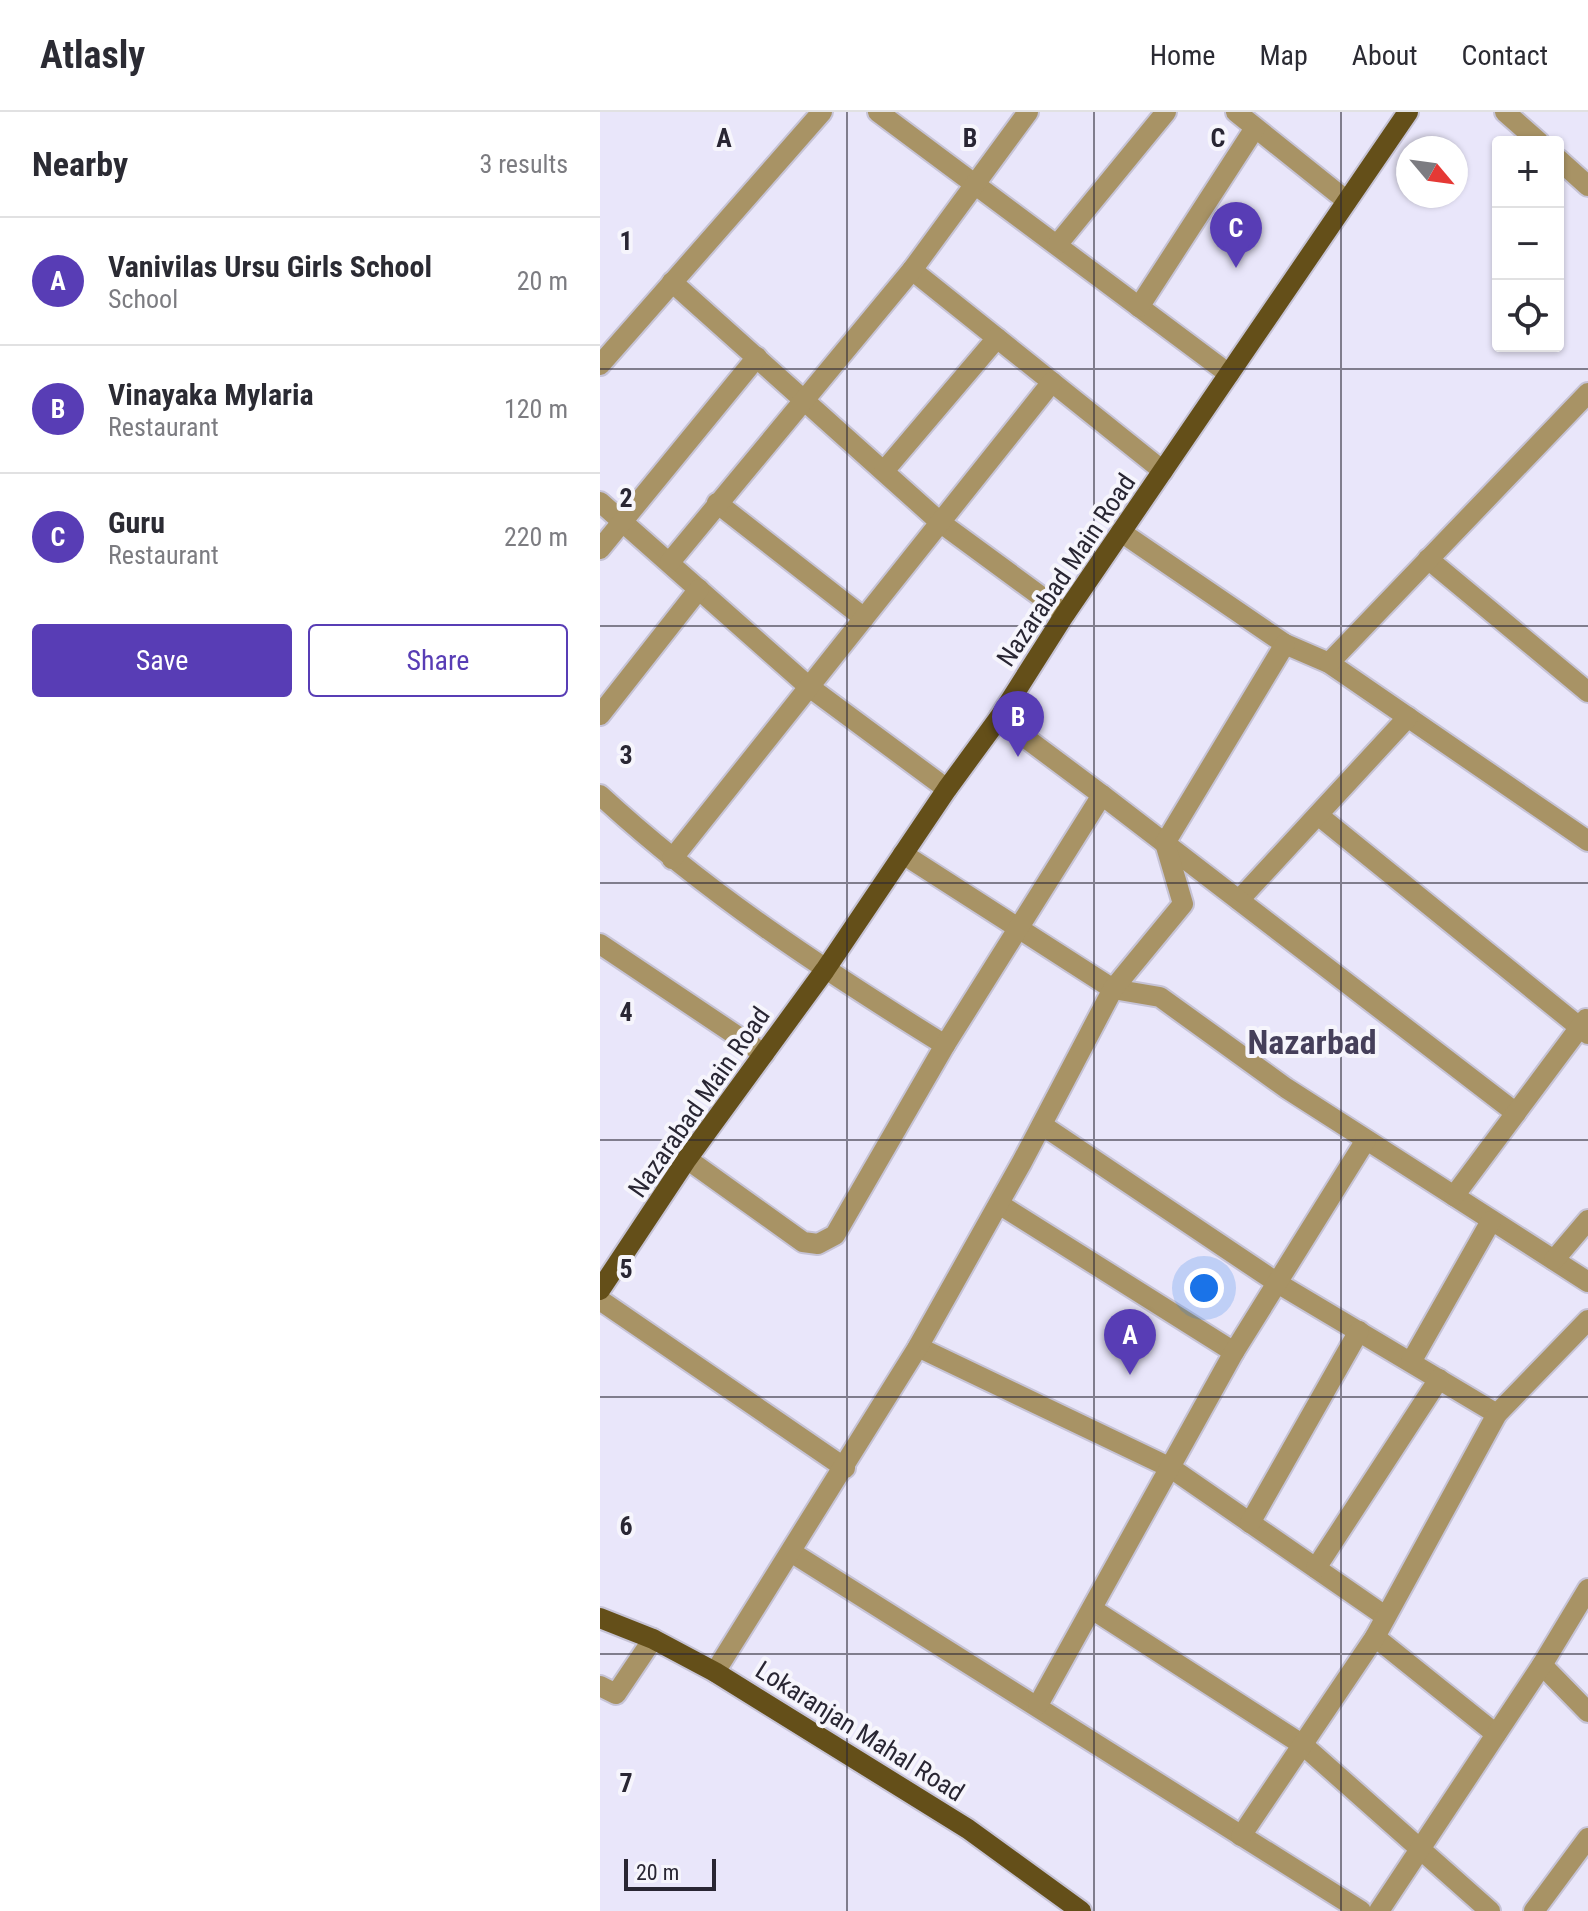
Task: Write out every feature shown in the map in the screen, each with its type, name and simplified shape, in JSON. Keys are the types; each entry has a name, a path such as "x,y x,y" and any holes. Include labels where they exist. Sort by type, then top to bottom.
{"main road":[{"name":"Nazarabad Main Road","path":"600,1290 687,1159 825,970 947,789 999,718 1065,614 1408,112"},
{"name":"Lokaranjan Mahal Road","path":"600,1618 653,1639 715,1672 968,1829 1081,1911"}],"street":[{"path":"600,365 822,112"},
{"path":"878,112 1229,374"},
{"path":"670,562 912,270 1028,112"},
{"path":"1057,245 1166,112"},
{"path":"1236,112 1347,201"},
{"path":"1505,112 1532,136"},
{"path":"1139,307 1255,128"},
{"path":"1564,164 1588,186"},
{"path":"912,270 1163,471"},
{"path":"672,282 941,523 1065,614"},
{"path":"884,471 997,338"},
{"path":"600,549 757,357"},
{"path":"672,859 1052,382"},
{"path":"1329,663 1588,393"},
{"path":"600,502 808,686 947,789"},
{"path":"717,503 864,618"},
{"path":"1121,532 1285,644 1329,663 1588,841"},
{"path":"1428,559 1588,692"},
{"path":"600,715 699,589"},
{"path":"715,1672 918,1347 999,1204 1113,989 1183,904 1165,843 1285,644"},
{"path":"1239,900 1408,717"},
{"path":"999,718 1516,1113"},
{"path":"600,795 672,859 825,970 945,1045"},
{"path":"687,1159 803,1242 818,1244 835,1235 945,1045 1102,795"},
{"path":"1318,815 1585,1026 1454,1196"},
{"path":"903,854 1113,989 1160,997 1286,1088 1588,1282"},
{"path":"600,944 764,1054"},
{"path":"1042,1125 1279,1284 1497,1414"},
{"path":"1038,1705 1234,1352 1366,1140"},
{"path":"999,1204 1234,1352"},
{"path":"1554,1260 1588,1220"},
{"path":"1411,1362 1491,1221"},
{"path":"600,1300 845,1468"},
{"path":"1241,1836 1375,1637 1497,1414 1588,1320"},
{"path":"1250,1523 1359,1331"},
{"path":"918,1347 1171,1468 1385,1616"},
{"path":"1316,1568 1439,1379"},
{"path":"791,1552 1361,1911"},
{"path":"1379,1911 1542,1665 1588,1589"},
{"path":"1092,1609 1303,1745 1490,1911"},
{"path":"1375,1637 1496,1734"},
{"path":"600,1686 616,1694 653,1639"},
{"path":"1542,1665 1588,1712"},
{"path":"1534,1911 1588,1838"}],"place":[{"name":"Guru","path":"1236,268"},
{"name":"Vinayaka Mylaria","path":"1018,757"},
{"name":"Vanivilas Ursu Girls School","path":"1130,1375"}],"district":[{"name":"Nazarbad","path":"1312,1042"}]}
